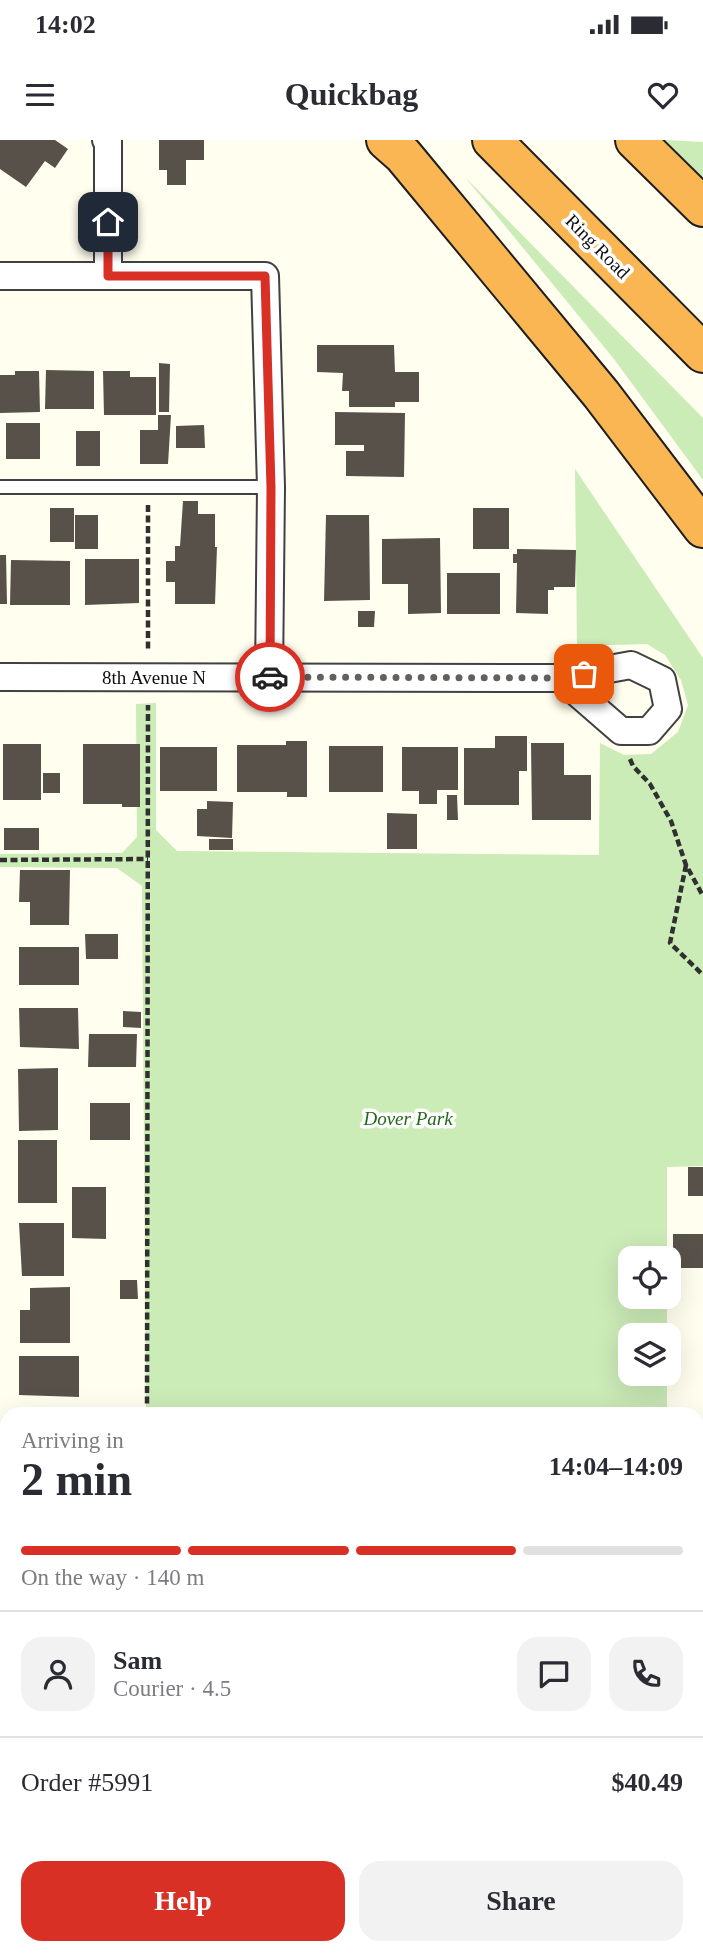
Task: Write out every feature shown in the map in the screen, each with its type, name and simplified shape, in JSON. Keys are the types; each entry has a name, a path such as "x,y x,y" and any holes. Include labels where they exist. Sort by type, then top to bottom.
{"highway":[{"path":"387,140 601,394 703,528"},
{"name":"Ring Road","path":"492,140 703,353"},
{"path":"635,140 703,207"}],"street":[{"path":"106,140 108,276"},
{"path":"0,276 265,276 271,488 269,677"},
{"name":"8th Avenue N","path":"0,677 560,678 631,665 662,680 668,709 649,731 621,732"},
{"path":"560,678 621,732"}],"lane":[{"path":"0,487 271,488"}],"path":[{"path":"147,1407 148,487"},
{"path":"621,732 633,766 650,784 671,821 686,865 703,895"},
{"path":"0,860 148,859"},
{"path":"686,865 670,943 703,975"},
{"path":"698,883 703,888"}],"green space":[{"path":"665,140 703,142 703,179"},
{"path":"465,177 703,418 703,480 614,359"},
{"name":"Dover Park","path":"575,469 703,658 703,1166 667,1167 667,1246 618,1246 618,1309 667,1309 667,1323 618,1323 618,1386 667,1386 667,1407 146,1407 142,886 117,868 0,867 0,854 122,853 137,837 136,704 156,703 156,830 177,851 599,855 600,743 624,755 651,754 678,732 688,705 681,680 665,655 647,644 577,646"}],"building":[{"path":"0,140 55,140 68,149 55,168 45,161 26,187 0,169"},
{"path":"159,140 204,140 204,160 186,160 186,185 167,185 167,170 159,170"},
{"path":"317,345 394,345 395,372 419,372 419,402 395,402 395,407 349,407 349,391 342,391 343,373 317,372"},
{"path":"159,363 170,364 169,412 159,412"},
{"path":"46,370 94,371 94,409 45,409"},
{"path":"15,371 39,371 40,412 0,413 0,375 15,375"},
{"path":"103,371 130,371 130,377 156,377 156,415 104,415"},
{"path":"335,412 405,413 404,477 346,476 346,451 364,451 364,445 335,445"},
{"path":"158,415 171,415 168,464 140,464 140,430 158,430"},
{"path":"6,423 40,423 40,459 6,459"},
{"path":"204,425 205,448 176,448 176,426"},
{"path":"76,431 100,431 100,466 76,466"},
{"path":"183,501 198,501 198,514 215,514 215,604 175,604 175,582 166,582 166,561 175,561 175,546 180,546"},
{"path":"50,508 74,508 74,542 50,542"},
{"path":"473,508 509,508 509,549 473,549"},
{"path":"75,515 98,515 98,549 75,549"},
{"path":"326,515 369,515 370,600 324,601"},
{"path":"440,538 441,613 408,614 408,584 382,584 382,539"},
{"path":"517,549 576,550 575,587 554,587 554,590 548,590 548,614 516,613 517,563 513,563 513,554 517,554"},
{"path":"0,555 6,555 7,604 0,604"},
{"path":"85,559 139,559 139,603 85,605"},
{"path":"11,560 70,561 70,605 10,605"},
{"path":"447,573 500,573 500,614 447,614"},
{"path":"358,611 375,611 374,627 358,627"},
{"path":"495,736 527,736 527,771 519,771 519,805 464,805 464,748 495,748"},
{"path":"286,741 307,741 307,797 287,797 287,792 237,792 237,745 286,745"},
{"path":"531,743 564,743 564,775 591,775 591,820 532,820"},
{"path":"3,744 41,744 41,800 3,800"},
{"path":"83,744 140,744 140,807 83,804"},
{"path":"329,746 383,746 383,792 329,792"},
{"path":"160,747 217,747 217,791 160,791"},
{"path":"402,747 458,747 458,790 437,790 437,804 419,804 419,791 402,791"},
{"path":"43,773 60,773 60,793 43,793"},
{"path":"447,795 457,795 458,820 447,820"},
{"path":"207,801 233,802 232,838 197,836 197,809 207,809"},
{"path":"387,813 417,814 417,849 387,849"},
{"path":"4,828 39,828 39,850 4,850"},
{"path":"209,839 233,839 233,850 209,850"},
{"path":"20,870 70,870 69,925 30,925 30,902 19,902"},
{"path":"85,934 118,934 118,959 86,959"},
{"path":"19,947 79,947 79,985 19,985"},
{"path":"19,1008 78,1008 79,1049 20,1047"},
{"path":"123,1011 141,1012 141,1028 123,1027"},
{"path":"89,1034 137,1034 136,1067 88,1067"},
{"path":"58,1068 58,1130 19,1131 18,1069"},
{"path":"90,1103 130,1103 130,1140 90,1140"},
{"path":"18,1140 57,1140 57,1203 18,1203"},
{"path":"688,1167 703,1167 703,1196 688,1196"},
{"path":"72,1187 106,1187 106,1239 72,1238"},
{"path":"19,1223 64,1223 64,1276 22,1276"},
{"path":"673,1234 703,1234 703,1268 681,1268 681,1246 673,1246"},
{"path":"120,1280 137,1280 138,1299 120,1299"},
{"path":"70,1287 70,1343 20,1343 20,1310 30,1310 30,1288"},
{"path":"19,1356 79,1356 79,1397 19,1395"}],"way so far":[{"path":"270,677 560,678 584,674"}],"route":[{"path":"108,222 108,276 265,276 271,488 270,677"}]}
